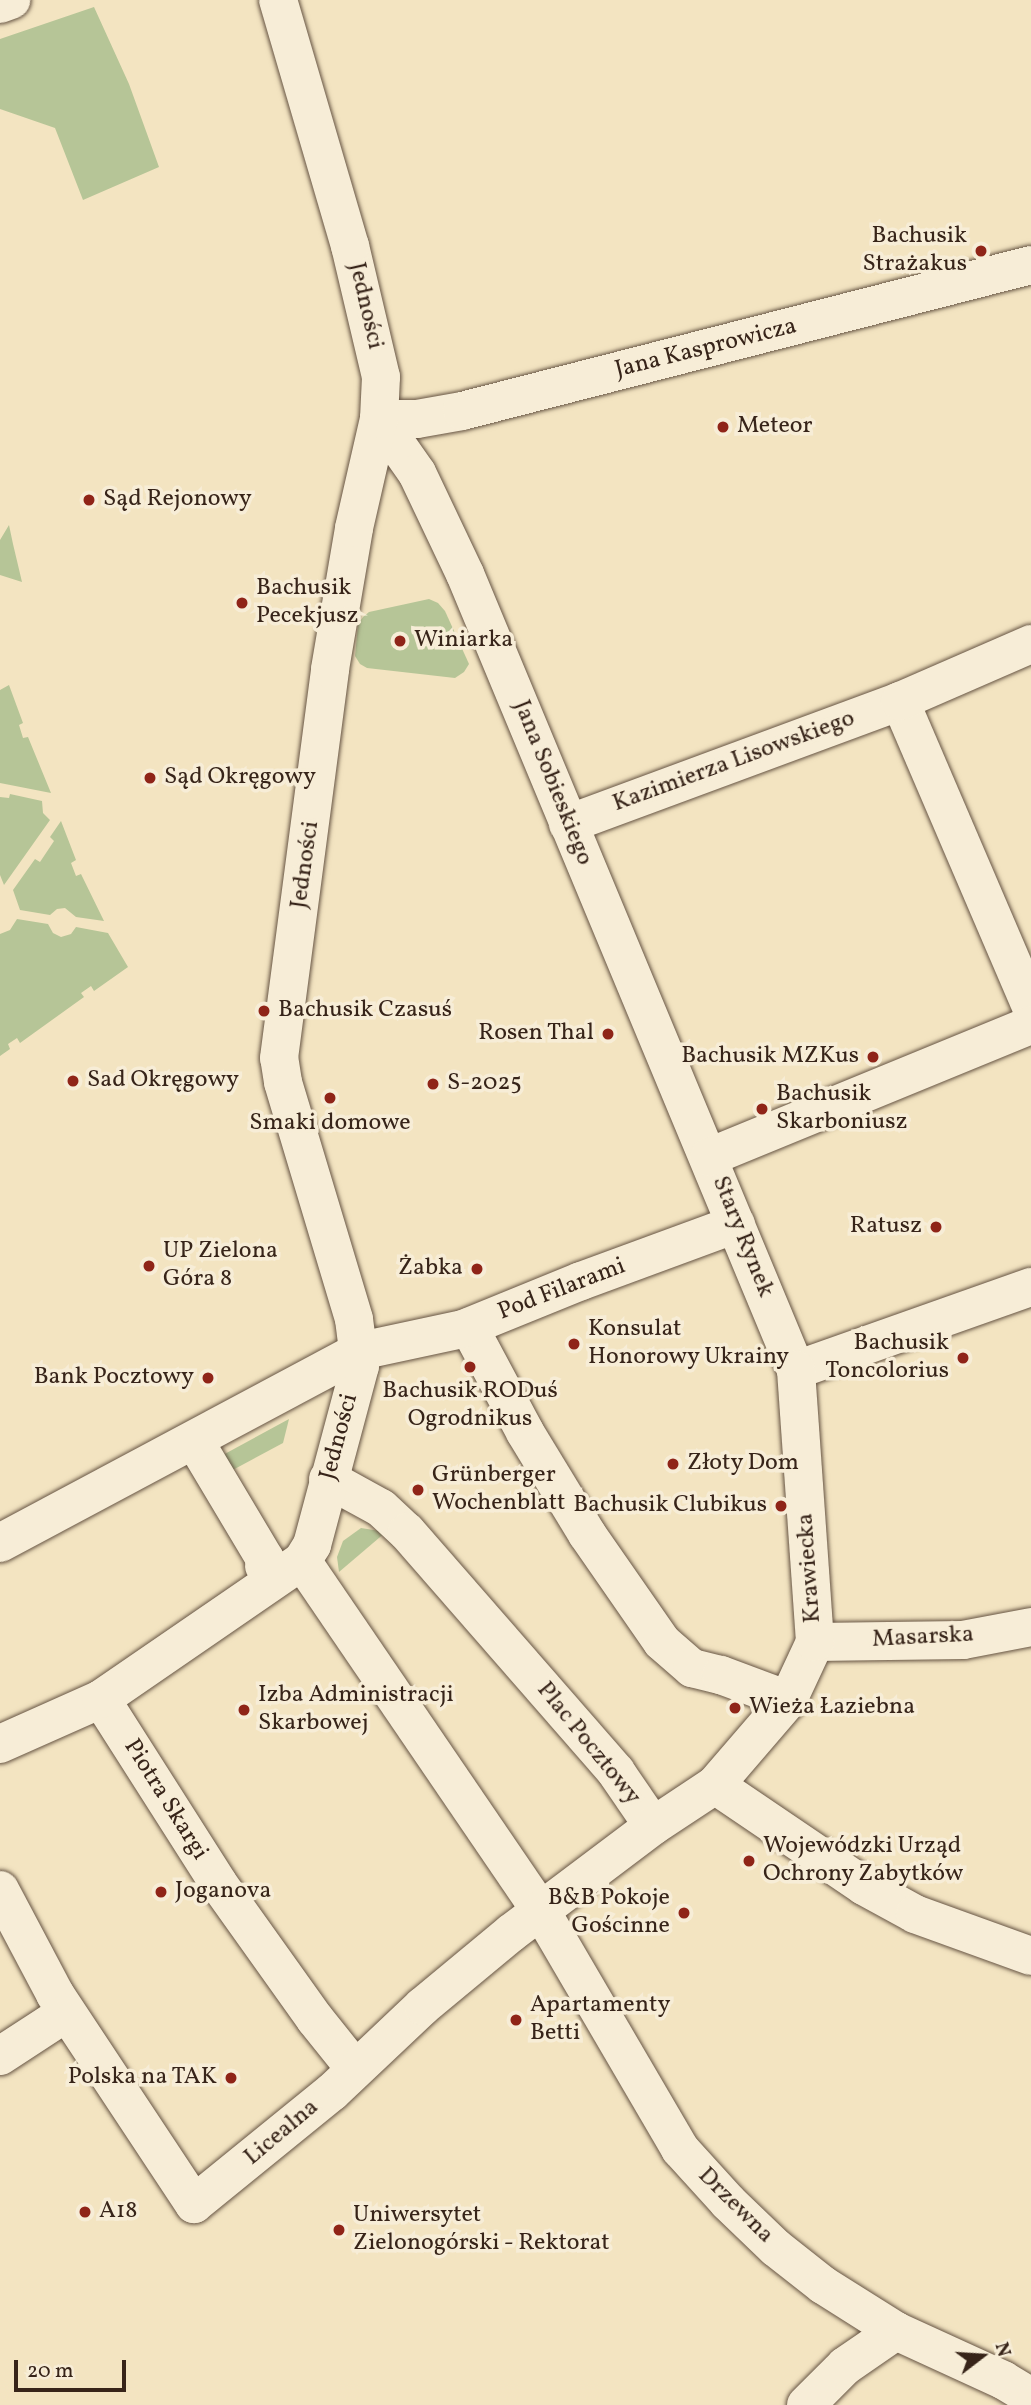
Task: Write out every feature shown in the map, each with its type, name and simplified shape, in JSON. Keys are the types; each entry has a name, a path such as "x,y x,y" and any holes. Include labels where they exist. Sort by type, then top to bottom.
{"street":[{"path":"0,4 11,0"},
{"name":"Jedności","path":"278,0 369,321 381,377 379,419 354,528 330,669 279,1058 283,1082 358,1345 360,1366 312,1545 302,1561"},
{"name":"Jana Kasprowicza","path":"379,419 417,419 461,411 1031,265"},
{"name":"Jana Sobieskiego","path":"379,419 417,472 500,655 568,824 709,1157"},
{"name":"Kazimierza Lisowskiego","path":"568,824 900,701 1031,644"},
{"path":"900,701 1031,1006"},
{"name":"Stary Rynek","path":"796,1370 709,1157 1031,1025"},
{"name":"Pod Filarami","path":"358,1345 468,1327 736,1224"},
{"path":"796,1370 1031,1287"},
{"path":"468,1327 525,1432 587,1534 662,1642 692,1668 721,1675 788,1700"},
{"path":"0,1544 194,1440 358,1345"},
{"name":"Krawiecka","path":"653,1826 715,1785 788,1700 815,1642 796,1370"},
{"path":"194,1440 265,1559 264,1566"},
{"name":"Plac Pocztowy","path":"328,1479 381,1508 407,1532 616,1772 653,1826 541,1911"},
{"path":"2,1739 101,1699 302,1561 541,1911"},
{"name":"Masarska","path":"815,1642 963,1640 1031,1627"},
{"name":"Piotra Skargi","path":"101,1699 218,1883 315,2019 355,2069"},
{"path":"715,1785 915,1914 1031,1956"},
{"name":"Licealna","path":"0,1890 66,2013 194,2204 332,2092 423,2006 541,1911"},
{"name":"Drzewna","path":"541,1911 680,2149 728,2202 776,2248 822,2285 896,2331 1003,2380 1031,2397"},
{"path":"0,2056 66,2013"},
{"path":"806,2405 845,2366 896,2331"}],"green space":[{"path":"94,7 129,84 159,167 83,200 55,128 0,109 0,39"},
{"path":"9,525 22,582 0,575 0,540"},
{"path":"429,599 438,603 445,611 469,664 464,672 455,678 367,668 360,664 355,656 358,624 363,617 369,612"},
{"path":"9,685 23,723 19,725 23,738 28,737 51,793 0,783 0,690"},
{"path":"10,794 42,801 43,813 50,820 4,885 0,875 0,797 9,798"},
{"path":"61,821 76,860 71,863 76,876 81,874 104,921 76,917 65,908 57,909 50,915 20,910 13,890 35,859 40,862 54,841 50,837"},
{"path":"17,919 48,924 53,933 61,937 71,934 76,927 108,933 128,967 94,991 91,986 81,993 84,997 20,1043 17,1038 8,1044 10,1049 0,1056 0,934 10,930"},
{"path":"289,1419 283,1443 229,1472 221,1456"},
{"path":"361,1528 386,1532 339,1572 337,1557 343,1541"}],"place":[{"name":"Bachusik Strażakus","path":"981,251"},
{"name":"Meteor","path":"723,427"},
{"name":"Sąd Rejonowy","path":"89,500"},
{"name":"Bachusik Pecekjusz","path":"242,603"},
{"name":"Winiarka","path":"400,641"},
{"name":"Sąd Okręgowy","path":"150,778"},
{"name":"Bachusik Czasuś","path":"264,1011"},
{"name":"Rosen Thal","path":"608,1034"},
{"name":"Bachusik MZKus","path":"873,1057"},
{"name":"Sad Okręgowy","path":"73,1081"},
{"name":"S-2025","path":"433,1084"},
{"name":"Smaki domowe","path":"330,1098"},
{"name":"Bachusik Skarboniusz","path":"762,1109"},
{"name":"Ratusz","path":"936,1227"},
{"name":"UP Zielona Góra 8","path":"149,1266"},
{"name":"Żabka","path":"477,1269"},
{"name":"Konsulat Honorowy Ukrainy","path":"574,1344"},
{"name":"Bachusik Toncolorius","path":"963,1358"},
{"name":"Bachusik RODuś Ogrodnikus","path":"470,1367"},
{"name":"Bank Pocztowy","path":"208,1378"},
{"name":"Złoty Dom","path":"673,1464"},
{"name":"Grünberger Wochenblatt","path":"418,1490"},
{"name":"Bachusik Clubikus","path":"781,1506"},
{"name":"Wieża Łaziebna","path":"735,1708"},
{"name":"Izba Administracji Skarbowej","path":"244,1710"},
{"name":"Wojewódzki Urząd Ochrony Zabytków","path":"749,1861"},
{"name":"Joganova","path":"161,1892"},
{"name":"B&B Pokoje Gościnne","path":"684,1913"},
{"name":"Apartamenty Betti","path":"516,2020"},
{"name":"Polska na TAK","path":"231,2078"},
{"name":"A18","path":"85,2212"},
{"name":"Uniwersytet Zielonogórski - Rektorat","path":"339,2230"}]}
